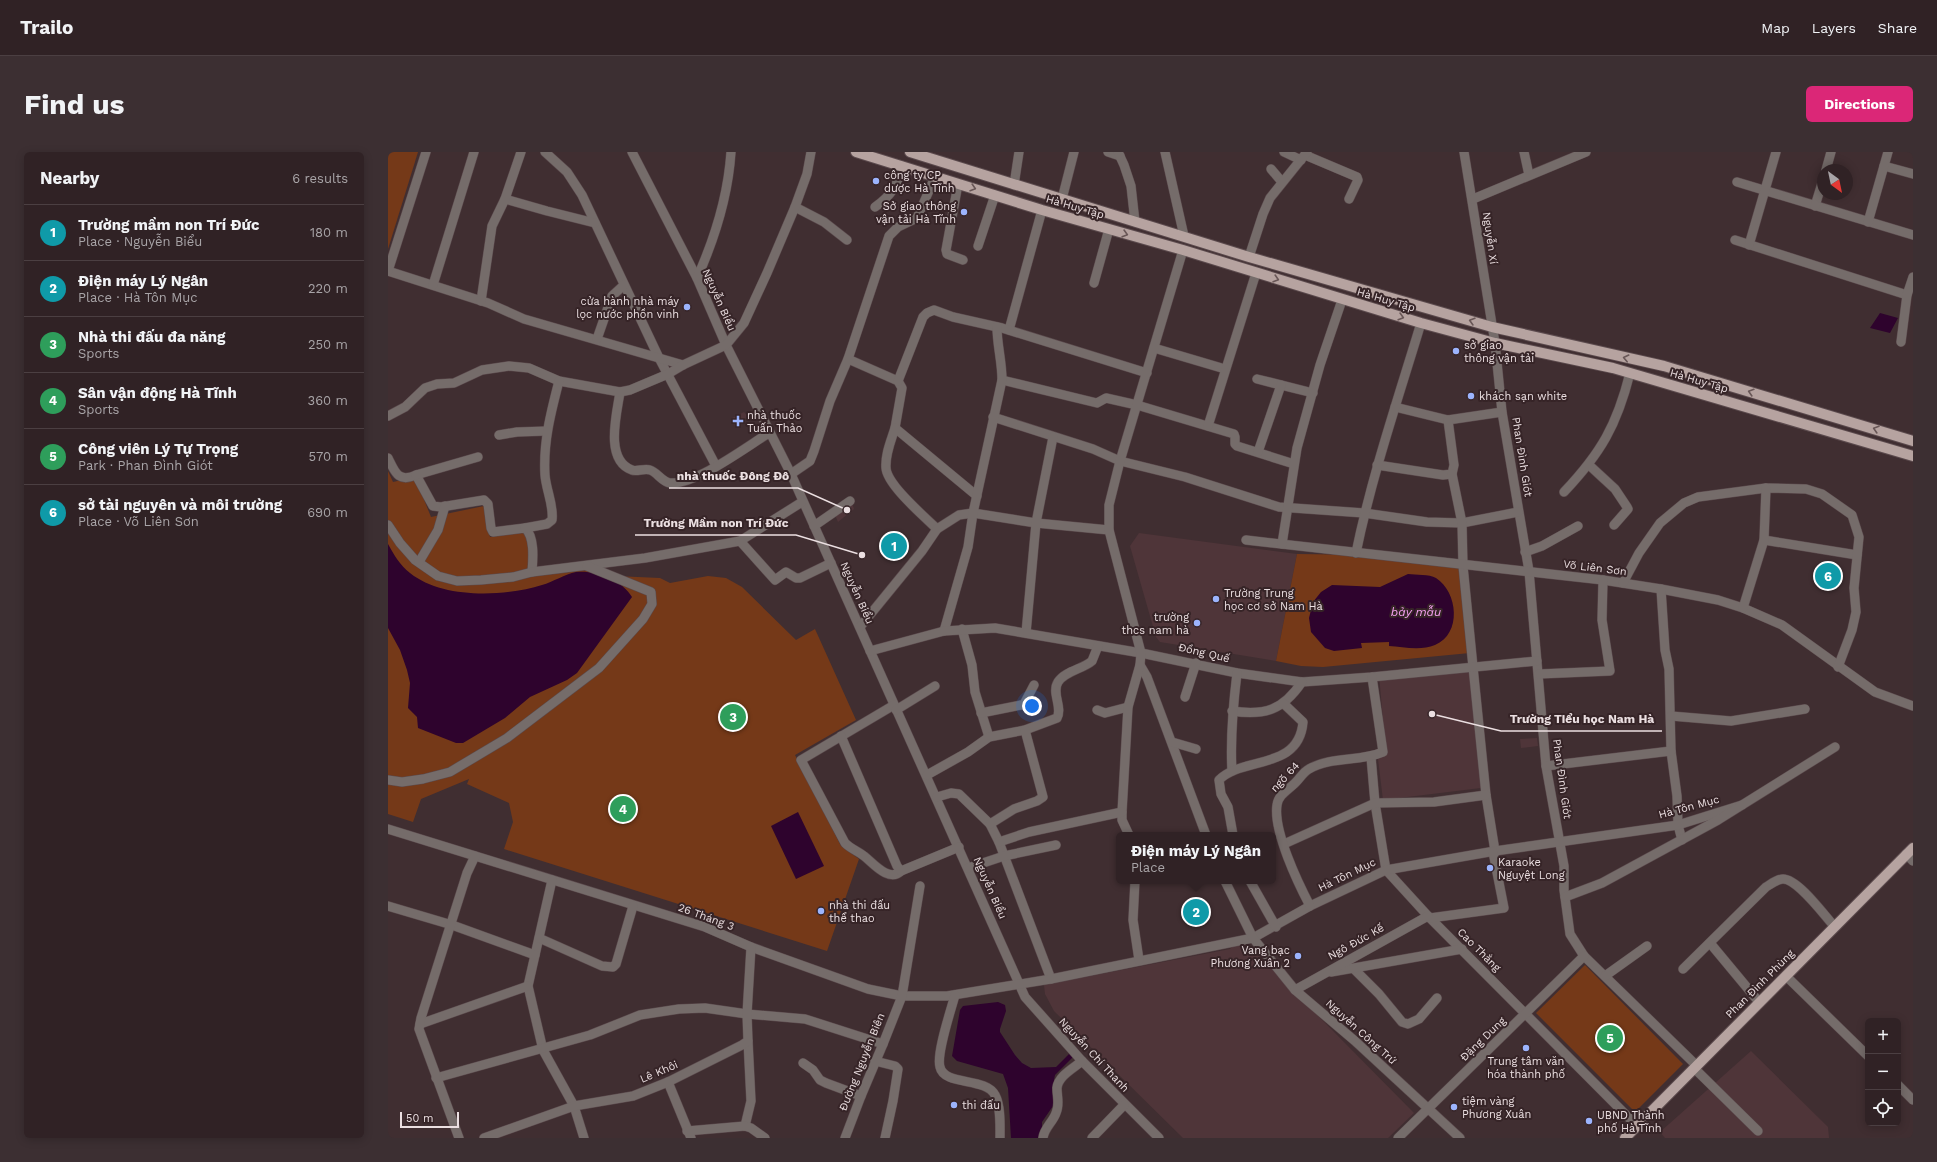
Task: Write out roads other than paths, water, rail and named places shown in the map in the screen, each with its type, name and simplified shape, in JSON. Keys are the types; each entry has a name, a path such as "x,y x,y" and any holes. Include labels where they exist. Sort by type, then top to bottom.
{"main road":[{"name":"Hà Huy Tập","path":"856,152 1042,210 1183,250 1421,323 1495,343 1630,373 1913,456"},
{"name":"Hà Huy Tập","path":"910,152 1249,257 1492,327 1664,366 1913,440"},
{"path":"1183,250 1184,236"},
{"name":"Phan Đình Phùng","path":"1625,1138 1834,926 1911,854"}],"street":[{"path":"426,152 388,271 481,301 524,319 683,364"},
{"path":"433,285 474,152"},
{"path":"481,301 492,226 505,198 521,152"},
{"path":"545,152 567,172 582,195 659,358 716,466"},
{"name":"Nguyễn Biểu","path":"632,152 697,278 726,345 791,474 802,502 860,627 895,708 937,797 1018,983"},
{"path":"697,278 711,246 722,211 729,178 731,152"},
{"path":"388,416 405,407 425,388 437,384 454,383 482,370 509,366 529,368 559,381 620,392 630,390 668,374 683,364 726,345 744,323 795,207 807,174 811,152"},
{"path":"1014,185 1020,152"},
{"path":"1062,199 1074,152"},
{"path":"1108,152 1119,154 1124,165 1131,186 1135,222"},
{"path":"1166,152 1184,236"},
{"path":"1284,152 1304,156 1357,177 1358,180 1349,199"},
{"name":"Nguyễn Xí","path":"1464,152 1473,199 1492,327"},
{"path":"1524,152 1529,175"},
{"path":"1473,199 1586,152"},
{"path":"1749,245 1776,152"},
{"path":"1828,164 1832,152"},
{"path":"1868,222 1888,152"},
{"path":"1249,257 1263,214 1270,198 1304,156"},
{"path":"875,207 888,198 899,179 902,166"},
{"path":"1884,166 1913,174"},
{"path":"1271,169 1282,182"},
{"path":"791,474 810,461 830,400 848,359 889,236 898,228 917,218 935,177"},
{"path":"1737,182 1913,235"},
{"path":"958,184 946,250 947,254 963,260"},
{"path":"978,246 995,195"},
{"path":"505,198 547,211 595,223"},
{"path":"1815,206 1817,200"},
{"path":"795,207 824,222 847,240"},
{"path":"1009,330 1042,210"},
{"path":"1094,283 1109,229"},
{"path":"1735,240 1907,295"},
{"path":"1128,832 1122,820 1122,812 1128,707 1140,665 1141,653 1109,530 1109,505 1120,461 1183,250"},
{"path":"1208,426 1256,273"},
{"path":"1901,342 1907,295 1913,276"},
{"path":"597,339 612,296 624,285"},
{"path":"1282,544 1294,464 1312,393 1342,300"},
{"path":"898,381 918,329 927,313 934,310 953,317 1009,330 1147,373"},
{"path":"1356,553 1364,513 1377,465 1421,323"},
{"path":"944,631 968,547 973,514 1002,380 1002,361 998,343 997,327"},
{"name":"Phan Đình Giót","path":"1492,327 1502,412 1529,571 1546,766 1564,866 1565,897 1570,934 1584,956 1758,1131"},
{"path":"1154,348 1225,369"},
{"path":"848,359 898,381 902,388 895,428 887,450 886,469 902,495 937,529"},
{"path":"1564,492 1589,465 1615,421 1623,401 1630,373"},
{"path":"1257,379 1312,393"},
{"path":"1002,380 1098,403 1106,398 1137,405 1234,434 1236,437 1235,444 1237,446 1294,464"},
{"path":"416,475 433,506 445,506 484,500 488,504 491,528 493,532 547,524 552,520 553,513 545,475 547,431 559,381"},
{"path":"1258,452 1281,385"},
{"path":"620,392 614,439 618,456 626,466 632,470 650,470 668,483 679,483 700,476 769,433"},
{"path":"1395,407 1448,420 1502,412"},
{"path":"993,417 1093,449 1120,461 1184,477 1279,508 1288,507 1317,511 1364,513 1427,522 1462,523 1518,512"},
{"path":"1429,917 1504,908 1500,895 1486,795 1463,566 1462,523 1452,474 1454,465 1448,420"},
{"path":"895,428 977,496"},
{"path":"499,436 517,432 547,431"},
{"path":"1026,633 1036,523 1053,437"},
{"path":"388,458 398,475 402,479 408,479 416,475 478,457"},
{"path":"1377,465 1442,475 1452,474"},
{"path":"1589,465 1615,490 1628,509 1614,525"},
{"path":"1743,608 1764,540 1766,488"},
{"path":"1623,583 1639,553 1660,523 1684,503 1698,498 1766,488 1806,489 1822,494 1852,515 1859,537 1854,588 1856,612 1852,630 1838,667"},
{"path":"814,526 850,501"},
{"path":"388,525 400,543 419,562 438,576 457,581 513,577 532,572 587,566 668,554 740,541 802,502"},
{"path":"419,562 438,530 445,506"},
{"path":"860,627 922,551 937,529 959,515 973,514 1036,523 1109,530"},
{"path":"1525,552 1542,546 1578,526"},
{"path":"525,528 530,536 533,556 532,572"},
{"name":"Võ Liên Sơn","path":"1246,540 1463,566 1529,571 1603,580 1718,600 1743,608 1782,625 1838,667 1875,692 1913,706"},
{"path":"1764,540 1857,555"},
{"path":"740,541 775,580 786,572 796,578 800,578 831,563"},
{"path":"388,780 402,782 423,779 450,772 507,738 599,668 643,619 652,604 651,592 587,566"},
{"path":"1539,674 1610,671 1602,620 1603,580"},
{"path":"1661,589 1665,650 1669,669 1671,716 1670,752 1677,796 1678,825 1682,840"},
{"name":"Đồng Quế","path":"870,651 944,631 995,628 1196,663 1237,673 1302,682 1372,677 1537,661"},
{"path":"962,629 972,666 975,692 989,737"},
{"path":"927,775 968,752 989,737 1025,730 1057,718 1060,712 1056,688 1058,682 1092,661 1098,646"},
{"path":"1185,697 1196,663"},
{"path":"1140,665 1147,677 1205,832"},
{"path":"1232,771 1230,744 1232,711 1237,673"},
{"path":"1372,677 1383,752 1371,757 1375,803 1386,870"},
{"path":"1232,711 1252,714 1278,708 1293,695 1302,682"},
{"path":"981,713 1024,704 1034,685"},
{"path":"935,686 841,736 801,760 845,843 853,850 862,854 880,870 891,875 897,874 958,847"},
{"path":"1232,832 1228,807 1221,794 1219,780 1225,774 1232,771 1267,762 1278,756 1298,741 1302,730 1302,722 1283,703"},
{"path":"1097,710 1104,713 1128,707"},
{"path":"1671,716 1731,721 1805,709"},
{"path":"990,824 1014,809 1037,802 1043,797 1025,730"},
{"path":"841,736 897,866 901,871"},
{"path":"1172,742 1196,748"},
{"path":"1565,897 1602,883 1718,820 1775,786 1835,747"},
{"path":"1546,766 1670,752"},
{"name":"ngõ 64","path":"1310,906 1293,872 1284,844 1277,805 1280,797 1308,769 1343,759 1371,757"},
{"path":"937,797 951,793 959,794 990,824 999,842 1051,979"},
{"path":"1284,844 1375,803 1434,802 1486,795"},
{"name":"Hà Tôn Mục","path":"1018,983 1051,979 1253,938 1276,927 1310,906 1386,870 1494,851 1678,825 1742,805"},
{"path":"999,842 1029,832 1122,812"},
{"name":"26 Tháng 3","path":"388,829 633,906 705,927 751,947 868,989 902,996 955,995 1018,983"},
{"path":"968,868 1004,856 1056,845"},
{"path":"459,1138 419,1029 467,873 475,856"},
{"name":"Cao Thắng","path":"1386,870 1429,917 1637,1126"},
{"path":"1683,969 1766,887 1781,879 1789,881 1797,886 1834,926"},
{"path":"552,880 528,986 544,1050 574,1106 584,1138"},
{"path":"1135,884 1133,920 1139,960"},
{"name":"Nguyễn Công Trứ","path":"1226,884 1253,938 1295,990 1355,1041 1460,1138"},
{"path":"1252,884 1276,927"},
{"name":"Đường Nguyễn Biên","path":"846,1138 861,1096 902,996 920,886"},
{"path":"388,906 452,925 535,955"},
{"path":"539,938 602,966 613,967 616,964 633,906"},
{"name":"Ngô Đức Kế","path":"1295,990 1429,917"},
{"path":"1710,943 1759,1002"},
{"path":"1605,976 1647,946"},
{"path":"745,1126 751,1101 747,1014 751,947"},
{"path":"1324,974 1462,950"},
{"name":"Đặng Dung","path":"1398,1138 1584,956"},
{"path":"1354,969 1379,994 1402,1022 1408,1024 1419,1019 1437,998"},
{"path":"1786,976 1866,1054"},
{"name":"Nguyễn Chí Thanh","path":"1018,983 1025,997 1082,1061 1158,1138"},
{"path":"420,1024 528,986"},
{"path":"955,995 940,1054 939,1066 942,1072 948,1076 986,1087 995,1094 1000,1138"},
{"path":"436,1078 544,1050 590,1035 640,1015 705,1008 747,1014 805,1019 883,1044"},
{"name":"Lê Khôi","path":"484,1138 574,1106 633,1096 668,1082 748,1041"},
{"path":"875,1061 895,1066 898,1069 885,1138"},
{"path":"1042,1138 1047,1127 1056,1114 1059,1101 1057,1088 1059,1080 1082,1061"},
{"path":"803,1063 813,1070 820,1080 861,1096"},
{"path":"668,1082 689,1134 745,1126 751,1128 765,1138"},
{"path":"1901,1088 1913,1100"},
{"path":"1092,1138 1124,1105"}],"water":[{"path":"1880,313 1898,318 1890,333 1870,328"},
{"path":"388,544 403,567 423,581 439,588 474,593 510,592 542,585 572,573 584,572 608,577 628,591 632,597 577,673 567,680 530,697 505,718 463,743 456,743 418,728 417,717 408,708 410,683 407,670 400,650 388,628"},
{"name":"bảy mẫu","path":"1408,574 1426,575 1436,578 1443,584 1449,593 1454,613 1453,623 1450,632 1444,640 1430,647 1424,648 1389,646 1389,642 1361,643 1362,648 1334,651 1325,648 1311,632 1309,618 1313,602 1321,592 1332,585 1380,587"},
{"path":"798,812 824,866 796,879 771,826"},
{"path":"998,1002 1005,1005 1006,1011 1000,1032 1022,1063 1031,1068 1056,1067 1069,1054 1073,1057 1055,1075 1054,1080 1057,1088 1055,1103 1042,1122 1042,1138 1011,1138 1008,1088 1003,1074 957,1061 952,1056 960,1010 963,1006"}],"place":[{"name":"công ty CP dược Hà Tĩnh","path":"876,181"},
{"name":"Sở giao thông vận tải Hà Tĩnh","path":"964,212"},
{"name":"cửa hành nhà máy lọc nước phồn vinh","path":"687,307"},
{"name":"sở giao thông vận tải","path":"1456,351"},
{"name":"khách sạn white","path":"1471,396"},
{"name":"nhà thuốc Tuấn Thảo","path":"738,421"},
{"name":"nhà thuốc Đông Đô","path":"847,510"},
{"name":"Trường mầm non Trí Đức","path":"894,546"},
{"name":"Trường Mầm non Trí Đức","path":"862,555"},
{"name":"sở tài nguyên và môi trường","path":"1828,576"},
{"name":"Trường Trung học cơ sở Nam Hà","path":"1216,599"},
{"name":"trường thcs nam hà","path":"1197,623"},
{"name":"Trường Tiểu học Nam Hà","path":"1432,714"},
{"name":"Nhà thi đấu đa năng","path":"733,717"},
{"name":"Sân vận động Hà Tĩnh","path":"623,809"},
{"name":"Karaoke Nguyệt Long","path":"1490,868"},
{"name":"nhà thi đấu thể thao","path":"821,911"},
{"name":"Điện máy Lý Ngân","path":"1196,912"},
{"name":"Vang bạc Phương Xuân 2","path":"1298,956"},
{"name":"Công viên Lý Tự Trọng","path":"1610,1038"},
{"name":"Trung tâm văn hóa thành phố","path":"1526,1048"},
{"name":"thi đấu","path":"954,1105"},
{"name":"tiệm vàng Phương Xuân","path":"1454,1107"},
{"name":"UBND Thành phố Hà Tĩnh","path":"1589,1121"}]}
